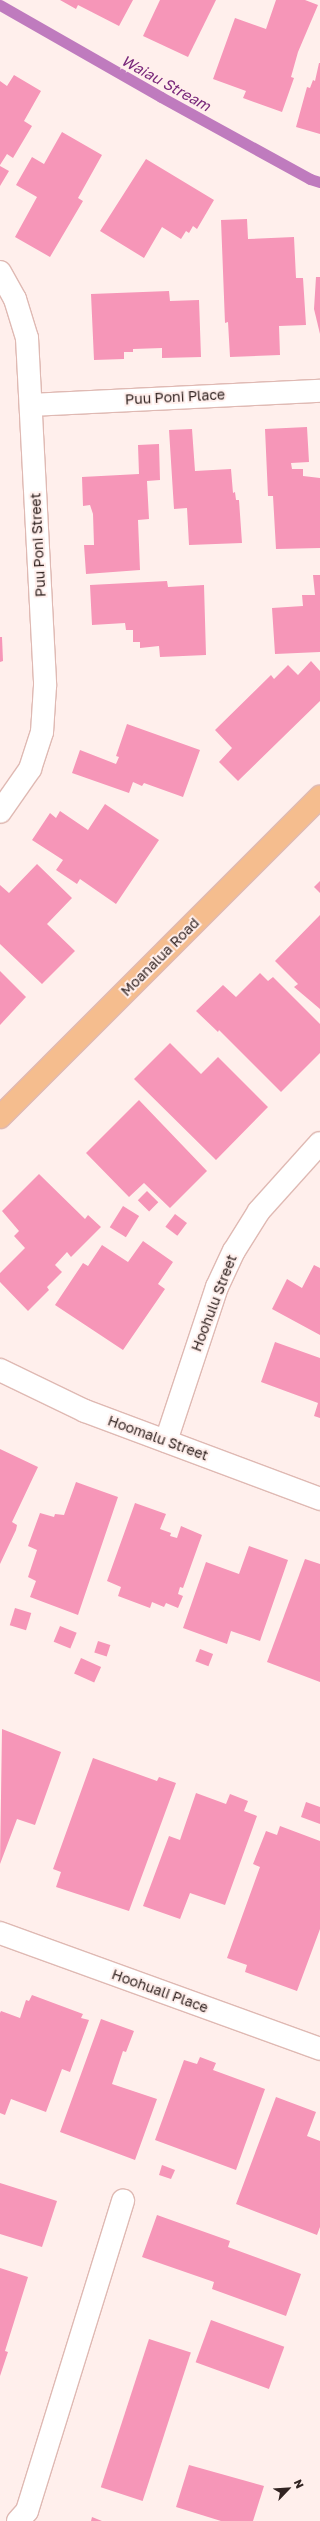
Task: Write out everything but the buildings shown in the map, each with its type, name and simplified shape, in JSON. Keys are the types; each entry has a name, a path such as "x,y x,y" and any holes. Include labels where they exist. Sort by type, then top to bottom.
{"main road":[{"name":"Moanalua Road","path":"0,1117 320,797"}],"street":[{"name":"Puu Poni Street","path":"0,272 15,299 27,338 45,686 42,732 30,769 0,812"},
{"name":"Puu Poni Place","path":"31,405 320,391"},
{"name":"Hoohulu Street","path":"166,1441 217,1287 234,1251 260,1211 320,1143"},
{"name":"Hoomalu Street","path":"0,1370 85,1411 320,1499"},
{"name":"Hoohuali Place","path":"0,1932 320,2049"},
{"path":"18,2521 27,2511 123,2201"}],"waterway":[{"name":"Waiau Stream","path":"0,5 161,97 310,179 320,182"}]}
